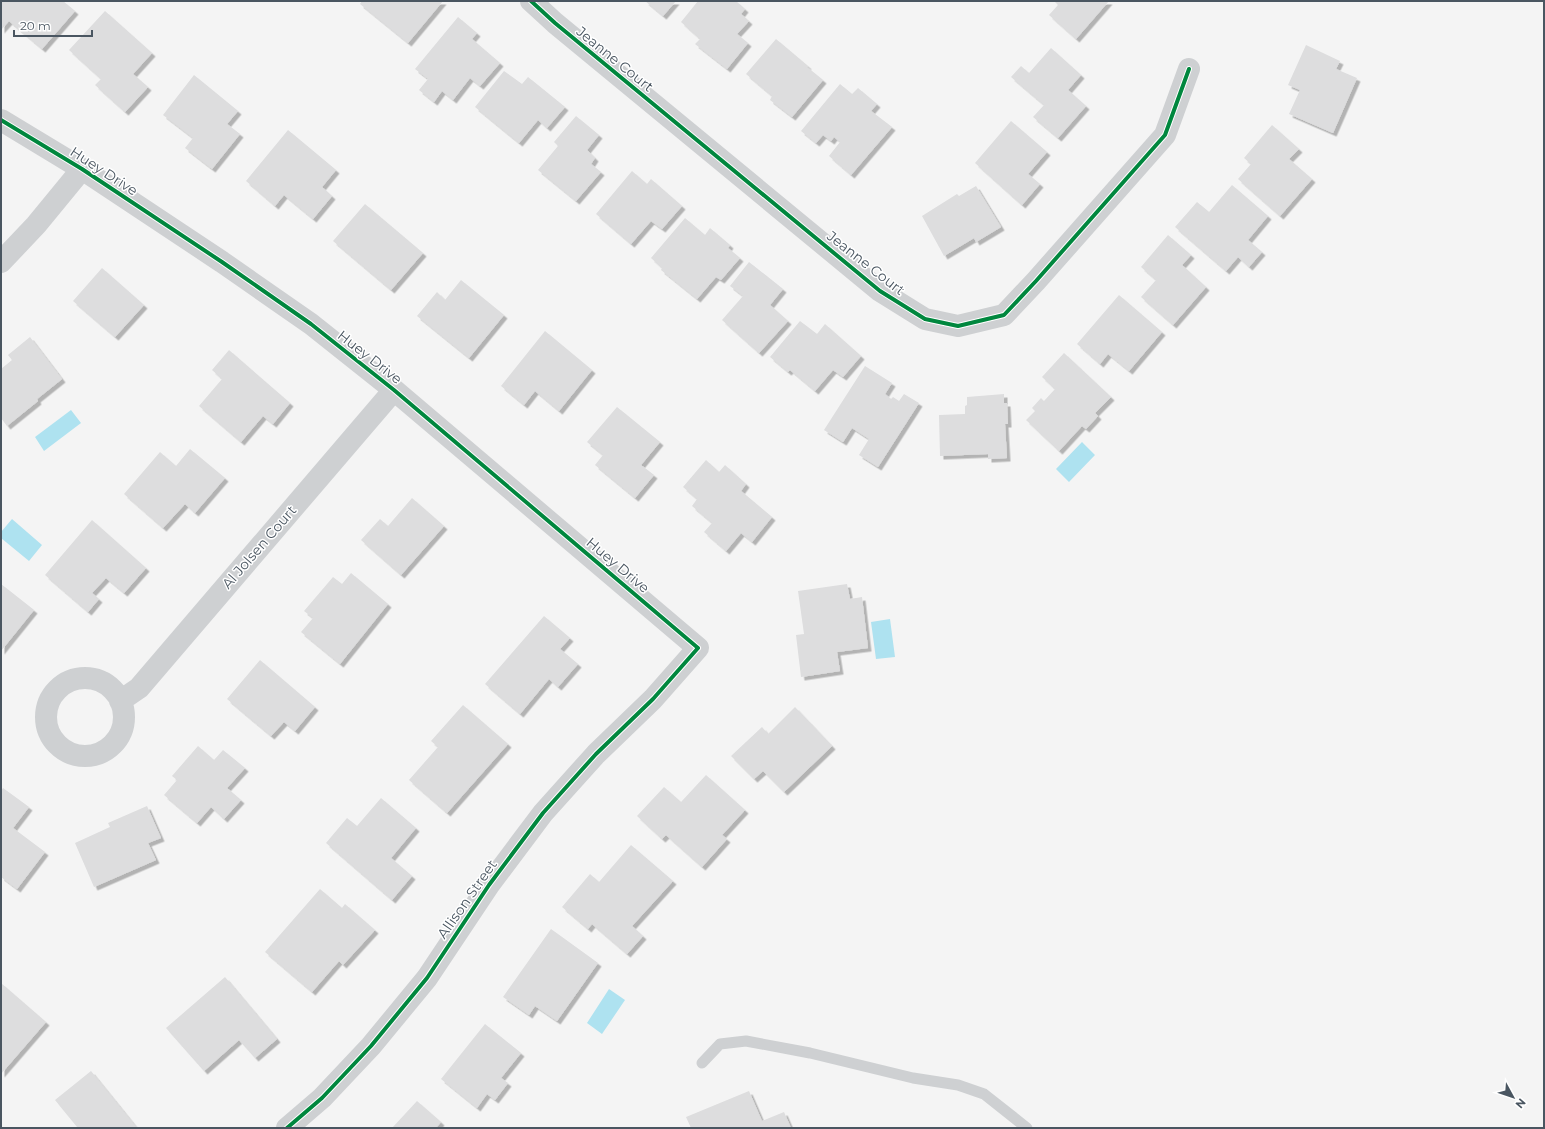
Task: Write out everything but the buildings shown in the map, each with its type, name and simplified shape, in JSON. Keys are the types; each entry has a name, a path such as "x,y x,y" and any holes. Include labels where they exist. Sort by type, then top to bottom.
{"street":[{"name":"Jeanne Court","path":"531,1 555,24 880,291 925,319 958,326 1004,315 1036,281 1164,135 1189,69"},
{"name":"Huey Drive","path":"1,120 82,169 222,262 311,324 394,390 698,648"},
{"path":"1,262 36,225 82,169"},
{"name":"Al Jolsen Court","path":"120,701 139,688 394,390"},
{"name":"Allison Street","path":"287,1128 322,1098 361,1056 427,978 489,885 543,812 596,754 653,700 698,648"}],"lane":[{"path":"702,1063 720,1044 746,1041 810,1053 913,1078 958,1085 984,1094 1027,1128"}],"water":[{"path":"71,410 81,423 44,451 35,437"},
{"path":"1082,442 1095,455 1069,482 1056,469"},
{"path":"12,519 42,545 29,561 1,538 1,532"},
{"path":"890,619 895,657 876,659 871,622"},
{"path":"609,989 625,1000 602,1034 587,1023"}],"cycle path":[{"path":"531,1 555,23 880,291 925,319 958,326 1004,315 1036,281 1165,135 1189,69"},
{"path":"1,120 82,169 222,262 311,324 394,390 698,648 653,699 596,754 543,813 489,885 427,978 371,1046 322,1098 287,1128"}]}
